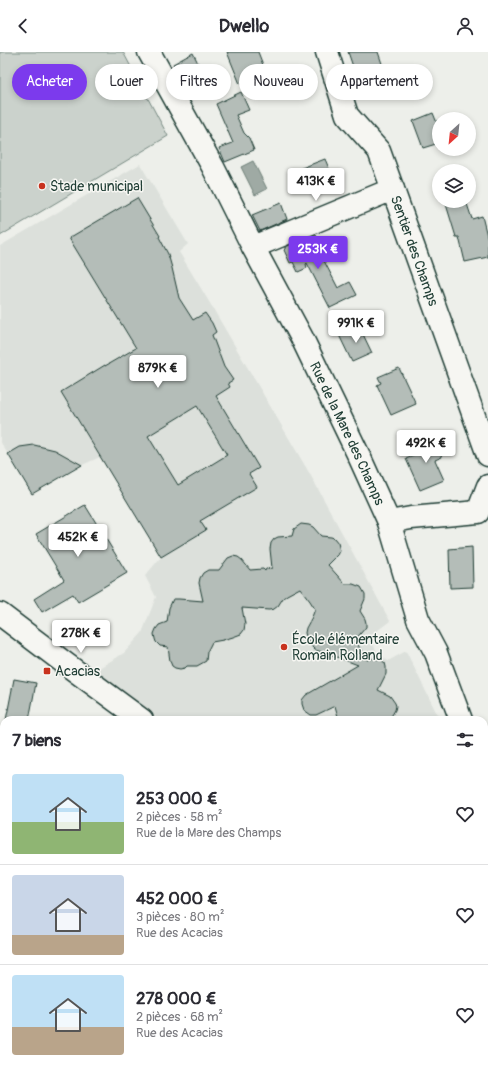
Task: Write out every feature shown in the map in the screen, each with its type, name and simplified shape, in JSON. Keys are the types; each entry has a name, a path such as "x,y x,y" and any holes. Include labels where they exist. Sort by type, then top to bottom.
{"street":[{"name":"Rue de la Mare des Champs","path":"149,52 214,167 253,247 302,338 360,456 389,522 418,619 436,653 460,716"},
{"path":"327,52 347,115 379,151 393,189"},
{"name":"Sentier des Champs","path":"253,247 393,189 488,455"},
{"path":"389,522 411,518 478,512 488,486"},
{"path":"0,614 137,716"}],"shaded area":[{"name":"Stade municipal","path":"0,52 123,52 129,64 95,64 95,100 149,100 168,136 0,236"},
{"path":"253,161 267,189 255,195 241,167"},
{"path":"140,164 188,244 179,252 311,476 390,621 369,637 376,650 388,661 406,651 438,716 154,716 94,671 124,653 142,633 156,597 145,576 161,557 100,457 78,467 32,494 0,441 0,246"}],"building":[{"path":"227,52 258,52 263,64 239,64 239,82"},
{"path":"348,52 378,52 382,64 352,64"},
{"path":"193,53 198,64 173,64"},
{"path":"239,93 239,100 245,100 249,110 236,115 254,150 225,162 219,148 233,143 216,104 224,100 231,100 231,97"},
{"path":"432,113 432,145 423,148 413,121"},
{"path":"325,159 333,178 303,190 294,171"},
{"path":"137,198 160,236 159,237 168,254 179,298 193,320 205,313 212,323 216,332 212,335 224,367 233,380 228,383 230,387 216,396 259,468 249,474 257,487 200,521 206,530 161,557 61,392 136,348 69,238","holes":["197,406 227,455 178,485 148,436"]},
{"path":"281,203 287,219 260,231 252,215"},
{"path":"447,208 468,208 472,219 482,216 488,240 488,257 465,262 459,237 456,237"},
{"path":"316,235 325,253 321,255 338,288 350,282 357,295 330,308 307,263 307,268 298,272 293,262 290,263 284,250 285,247"},
{"path":"359,326 372,353 352,362 339,335"},
{"path":"399,368 416,404 391,415 377,385 381,383 378,377"},
{"path":"434,438 442,457 435,460 444,480 420,490 406,459 413,456 410,447"},
{"path":"34,445 55,450 82,465 32,494 8,454 20,447"},
{"path":"85,505 127,573 78,602 73,594 42,612 34,599 64,580 36,534"},
{"path":"301,524 309,525 313,527 321,536 334,538 338,543 340,551 328,565 345,584 353,584 361,587 365,594 365,599 360,611 365,619 366,627 355,640 367,660 374,658 385,663 386,674 378,690 390,696 395,703 395,710 391,716 338,716 335,706 316,715 311,715 304,710 302,700 306,695 358,665 315,650 312,647 305,633 315,609 300,588 283,598 274,609 242,608 245,624 244,630 241,634 212,642 207,652 206,661 197,666 187,666 180,669 175,668 172,666 170,661 168,647 160,646 156,642 154,634 159,625 167,622 169,608 173,599 203,601 199,583 203,573 208,570 219,570 228,558 233,556 242,560 250,570 263,569 265,571 266,569 272,568 270,549 271,543 278,537 292,536 294,529"},
{"path":"472,547 473,587 450,588 449,549"},
{"path":"14,679 36,683 30,716 7,716"}],"place":[{"name":"Stade municipal","path":"42,186"},
{"name":"École élémentaire Romain Rolland","path":"284,647"},
{"name":"Acacias","path":"47,671"}]}
